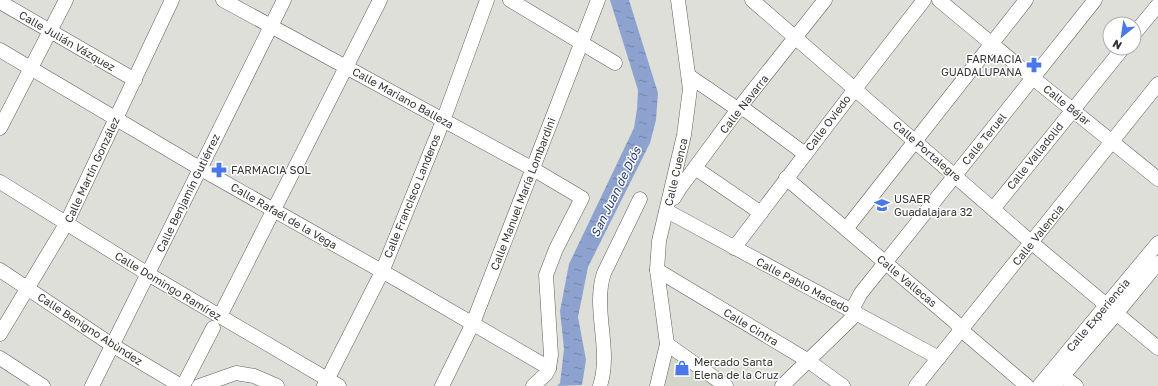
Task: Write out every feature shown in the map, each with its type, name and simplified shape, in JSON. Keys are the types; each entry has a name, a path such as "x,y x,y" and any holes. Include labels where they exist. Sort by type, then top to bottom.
{"street":[{"path":"0,128 66,0"},
{"name":"Calle Martín González","path":"0,334 66,224 172,0"},
{"name":"Calle Mariano Balleza","path":"223,0 272,25 443,121 533,169 582,198 556,249 546,275 551,355 549,368"},
{"name":"Calle Benjamín Gutiérrez","path":"92,386 284,0"},
{"path":"182,386 380,0"},
{"name":"Calle Francisco Landeros","path":"330,384 382,272 443,121 488,0"},
{"path":"510,0 615,63"},
{"name":"Calle Manuel María Lombardini","path":"442,386 473,323 598,0"},
{"name":"Calle Cuenca","path":"667,344 658,270 659,241 684,135 690,89 678,0"},
{"name":"Calle Portalegre","path":"752,0 1032,243 1158,348"},
{"name":"Calle Navarra","path":"667,211 680,188 739,108 825,0"},
{"name":"Calle Oviedo","path":"734,248 786,178 924,0"},
{"name":"Calle Béjar","path":"940,0 1033,78 1158,179"},
{"path":"846,229 1026,0"},
{"name":"Calle Teruel","path":"782,386 807,360 851,319 857,299 885,262 1095,0"},
{"path":"1142,24 1158,4 1154,0"},
{"name":"Calle Julián Vázquez","path":"0,2 135,80"},
{"name":"Calle Rafaél de la Vega","path":"0,50 201,169 473,323 549,368"},
{"name":"Calle Valladolid","path":"993,209 1117,56"},
{"path":"689,76 732,106 747,111 805,154"},
{"name":"Calle Valencia","path":"916,386 1158,84"},
{"path":"695,168 761,212"},
{"name":"Calle Vallecas","path":"786,178 1027,386"},
{"name":"Calle Domingo Ramírez","path":"0,182 148,274 216,322 330,384"},
{"path":"600,386 604,365 600,299 601,283 604,273 640,199"},
{"name":"Calle Pablo Macedo","path":"667,211 939,358"},
{"name":"Calle Experiencia","path":"1039,386 1056,377 1111,310 1158,243"},
{"name":"Calle Experiencia","path":"1111,310 1157,265"},
{"name":"Calle Benigno Abùndez","path":"0,270 112,345 182,386"},
{"name":"Calle Cintra","path":"658,270 807,360 843,386"},
{"path":"657,386 667,344 726,386"},
{"path":"0,358 43,386"},
{"path":"533,386 546,374 549,368"},
{"path":"199,386 236,374 254,376 277,386"},
{"path":"1056,377 1076,386"}],"shaded area":[{"name":"Mercado Santa Elena de la Cruz","path":"671,350 724,386 661,386"}],"water":[{"name":"San Juan de Diós","path":"610,0 629,0 658,93 656,120 650,143 588,267 578,317 586,360 582,385 557,386 560,383 564,349 560,311 569,264 634,128 637,109 638,90"}],"place":[{"name":"FARMACIA GUADALUPANA","path":"1034,65"},
{"name":"FARMACIA SOL","path":"219,170"},
{"name":"USAER Guadalajara 32","path":"882,205"},
{"name":"Mercado Santa Elena de la Cruz","path":"682,368"}]}
